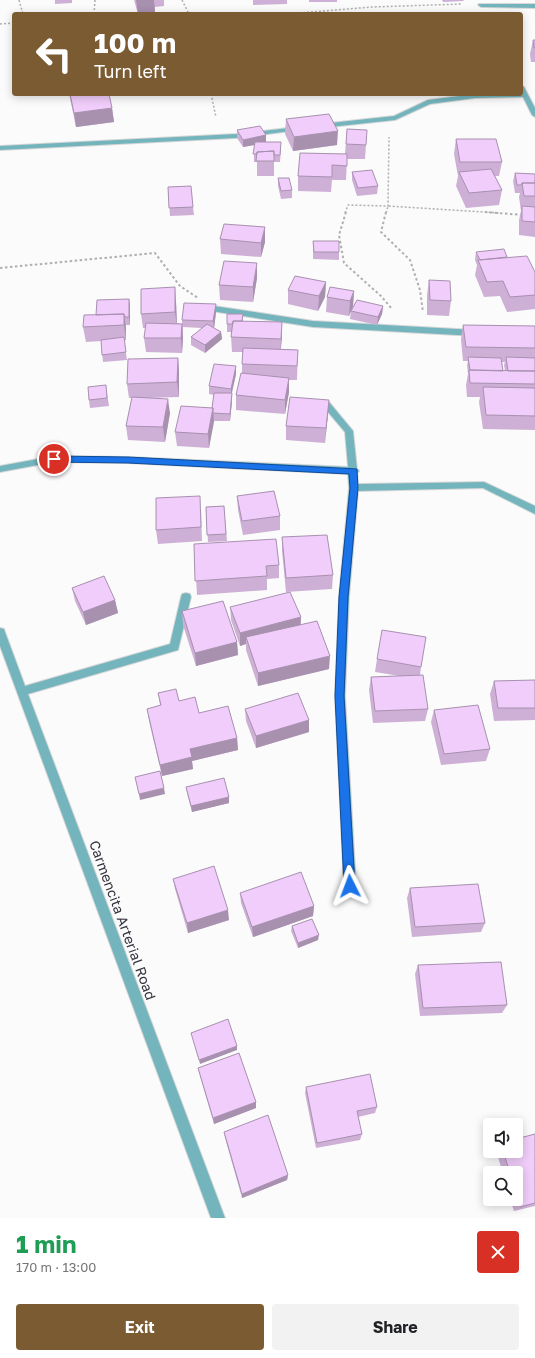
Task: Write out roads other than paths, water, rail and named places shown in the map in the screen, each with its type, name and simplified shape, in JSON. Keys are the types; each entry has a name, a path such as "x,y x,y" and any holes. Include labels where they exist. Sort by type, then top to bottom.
{"street":[{"path":"480,2 535,6"},
{"path":"480,2 485,12"},
{"path":"523,91 535,115"},
{"path":"0,148 236,136 395,118 428,102 475,96"},
{"path":"214,309 313,324 480,333"},
{"path":"326,404 349,431 354,471 354,488 344,597 340,696 350,886"},
{"path":"0,469 54,459 128,460 354,471"},
{"path":"354,488 484,485 535,510"},
{"path":"22,691 174,647 186,597"},
{"name":"Carmencita Arterial Road","path":"0,632 218,1218"}]}
